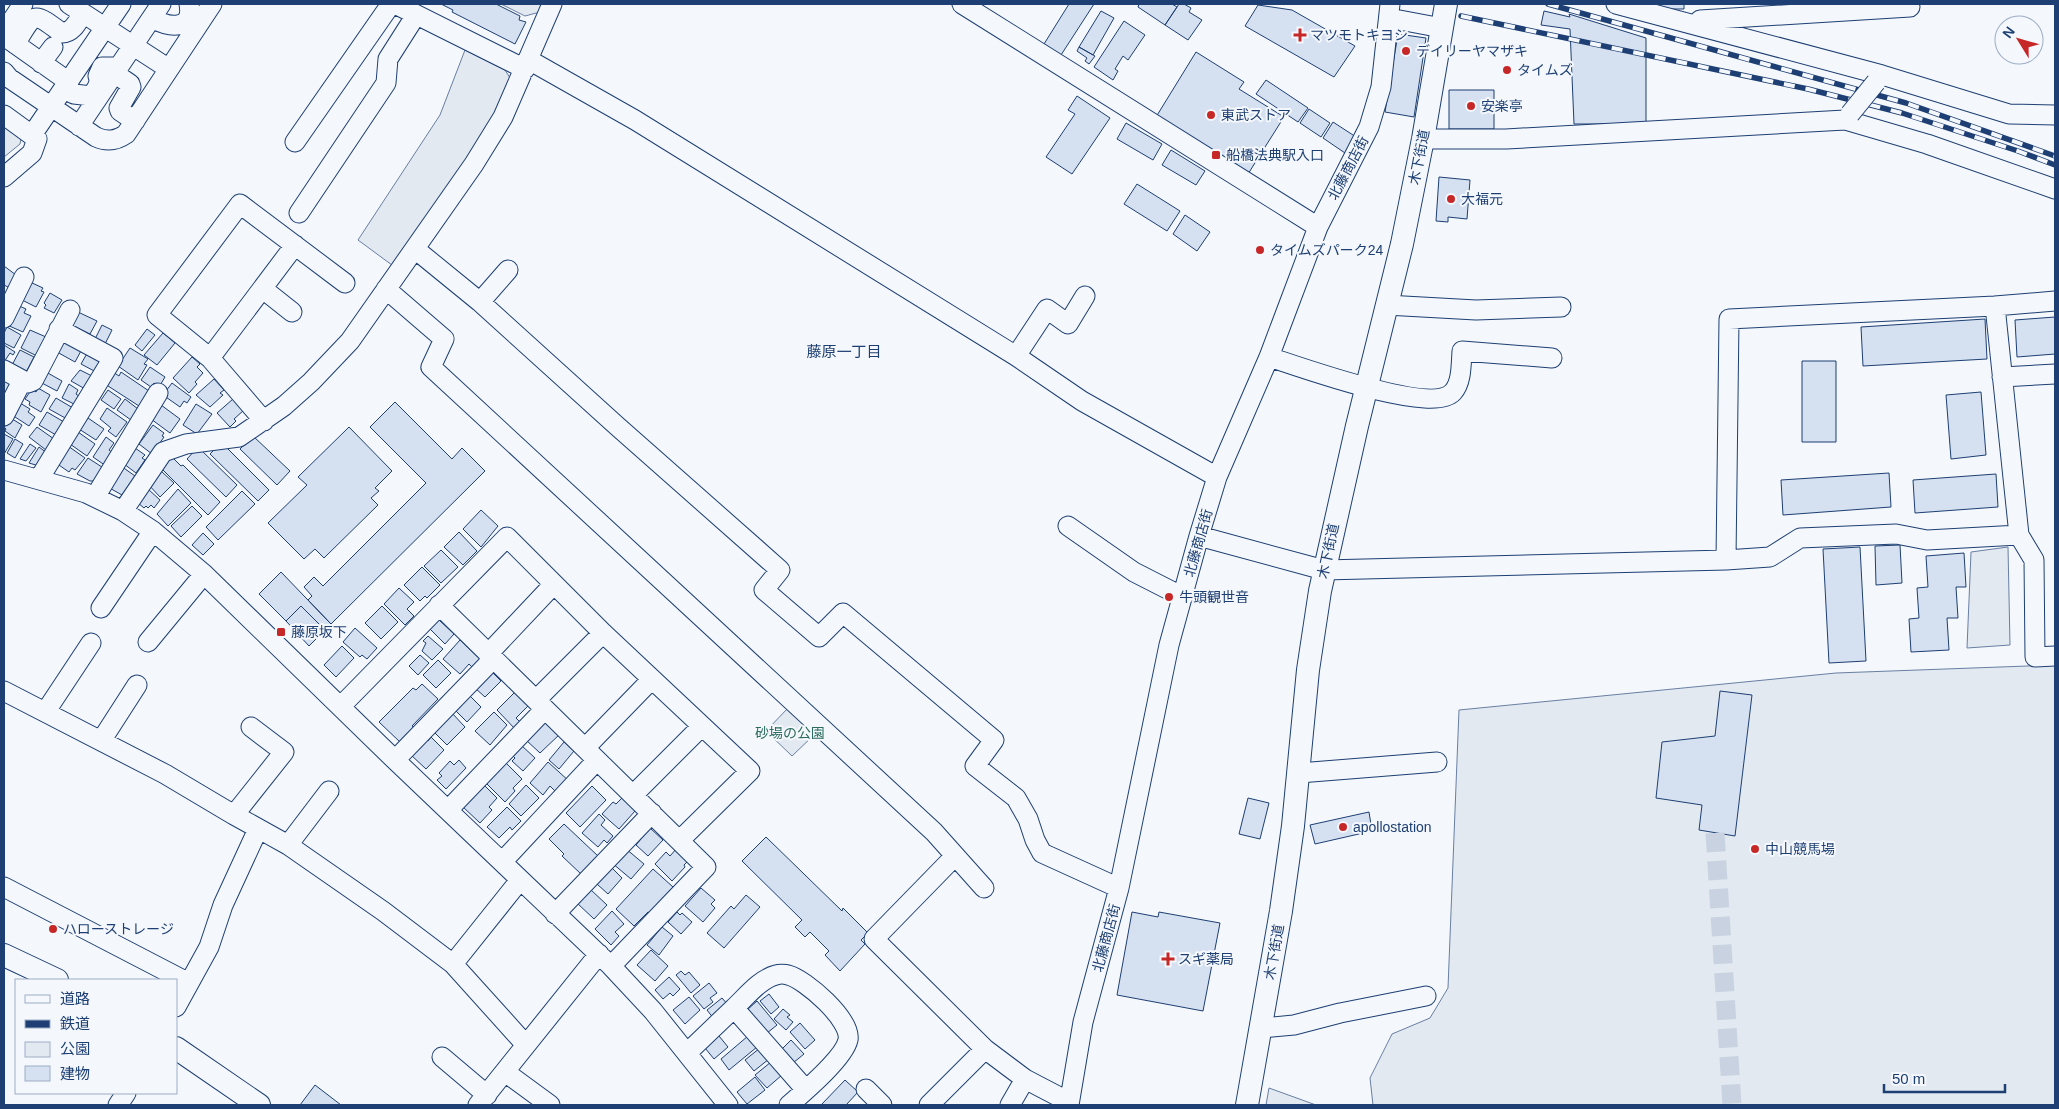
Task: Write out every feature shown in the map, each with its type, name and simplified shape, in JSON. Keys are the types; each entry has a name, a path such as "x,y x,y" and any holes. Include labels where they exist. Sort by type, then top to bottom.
{"main road":[{"name":"木下街道","path":"1247,1105 1281,911 1293,826 1308,670 1324,570 1366,388 1402,244 1423,138 1446,4"},
{"path":"4,955 55,979"},
{"path":"178,1049 259,1105"}],"street":[{"path":"7,33 36,17 41,17 62,33 66,33 72,30 90,13 121,4"},
{"path":"80,126 157,11 168,26 181,24 186,21 190,11 189,4"},
{"path":"4,72 9,78 96,137 112,140 126,134 212,4"},
{"path":"295,142 391,4"},
{"path":"395,4 527,65 635,120 1016,356 1082,401 1217,477"},
{"path":"122,511 163,452 186,444 240,437 264,421 311,382 350,341 474,164 503,117 552,4"},
{"path":"962,4 1318,227"},
{"path":"1616,4 1684,21 1879,79 2009,114 2055,115"},
{"path":"7,33 17,6"},
{"path":"1684,21 1910,7"},
{"path":"1390,11 1442,28"},
{"name":"北藤商店街","path":"1069,1104 1083,1022 1119,888 1169,646 1199,536 1217,477 1269,358 1318,227 1370,127 1381,87 1390,11"},
{"path":"90,13 169,69"},
{"path":"32,135 67,86 90,13"},
{"path":"299,213 386,84 388,59 416,15"},
{"path":"7,33 74,94 91,96 98,88 98,76 102,67 117,70 131,87 119,108 120,111 134,121"},
{"path":"41,63 53,47"},
{"path":"1848,117 1879,79"},
{"path":"4,115 37,139 32,152 4,177"},
{"path":"1423,138 1506,139 1787,124 1848,117 2055,189"},
{"path":"264,421 210,358 157,315 240,204 345,283"},
{"path":"210,358 295,245"},
{"path":"415,249 480,302 780,570 764,590 819,637 843,613 994,740 975,766 1016,798 1028,819 1035,840 1042,852 1119,888"},
{"path":"480,302 508,270"},
{"path":"4,318 24,277"},
{"path":"263,289 292,312"},
{"path":"386,290 444,339 431,367 934,832 984,888"},
{"path":"1016,356 1046,309 1068,324 1085,296"},
{"path":"1726,560 1729,319 1995,306 2055,301"},
{"path":"1386,305 1476,310 1561,307"},
{"path":"1995,306 2019,535 2034,560 2035,657 2055,656"},
{"path":"4,370 22,381 28,383 32,381 70,310"},
{"path":"39,479 113,358 59,329"},
{"path":"1269,358 1366,388 1430,399 1444,398 1453,393 1458,385 1462,351 1552,358"},
{"path":"2002,377 2055,374"},
{"path":"4,416 22,381"},
{"path":"94,497 158,392"},
{"path":"4,470 94,497 122,511 153,531 204,574 395,760 605,960 653,1011 728,1105"},
{"path":"1068,526 1134,572 1182,597"},
{"path":"101,608 153,531"},
{"path":"1199,536 1324,570 1726,560 1770,557 1800,538 1896,534 1927,540 2019,535"},
{"path":"341,706 507,537 603,633 750,771 680,840"},
{"path":"148,642 204,574"},
{"path":"395,760 491,656 554,584"},
{"path":"439,606 706,867 605,960 526,1045 483,1100 442,1057"},
{"path":"448,810 603,633"},
{"path":"46,711 91,644"},
{"path":"502,862 652,679"},
{"path":"100,741 138,685"},
{"path":"6,697 46,711 165,774 288,845 383,911 452,964 526,1045"},
{"path":"634,795 702,726"},
{"path":"234,815 284,752 251,727"},
{"path":"1299,772 1437,762"},
{"path":"288,845 328,790"},
{"path":"555,914 652,813"},
{"path":"178,1003 210,947 223,905 258,829"},
{"path":"955,856 874,940 985,1049 1025,1079 1069,1104"},
{"path":"452,964 520,880"},
{"path":"4,887 189,983"},
{"path":"687,1053 759,984 775,975 787,974 803,982 838,1014 847,1028 848,1040 839,1057 789,1105"},
{"path":"1261,1028 1294,1025 1340,1013 1426,996"},
{"path":"734,1008 806,1090"},
{"path":"929,1105 985,1049"},
{"path":"506,1072 550,1105"},
{"path":"1010,1105 1025,1079"},
{"path":"866,1089 882,1105"}],"green space":[{"path":"501,4 544,4 540,12 525,16"},
{"path":"465,50 505,70 512,81 490,126 396,268 358,240 440,115"},
{"path":"4,121 22,134 20,144 4,157"},
{"path":"2008,547 2010,645 1967,648 1971,552"},
{"name":"中山競馬場","path":"2055,665 2055,1105 1373,1105 1370,1078 1392,1034 1430,1018 1448,988 1459,710 1836,673"},
{"name":"砂場の公園","path":"788,708 815,734 792,756 766,731"},
{"path":"1269,1088 1316,1105 1266,1105"}],"building":[{"path":"441,4 496,4 520,16 519,20 526,22 515,44 452,12 453,10"},
{"path":"1069,4 1094,4 1061,55 1044,44"},
{"path":"1139,4 1172,4 1177,7 1165,25 1138,7"},
{"path":"1179,4 1184,4 1191,8 1189,12 1202,20 1188,40 1165,25"},
{"path":"1644,4 1684,4 1684,9 1663,9"},
{"path":"1258,5 1292,10 1355,46 1334,77 1245,26"},
{"path":"1101,11 1114,18 1093,55 1079,47"},
{"path":"1544,11 1570,17 1569,14 1646,38 1646,124 1574,124 1570,29 1541,25"},
{"path":"1124,21 1145,35 1128,60 1123,56 1115,69 1118,71 1113,80 1094,67"},
{"path":"1398,34 1426,38 1414,117 1385,112"},
{"path":"1079,47 1095,56 1089,64 1085,61 1087,58 1077,51"},
{"path":"1196,52 1244,82 1239,89 1284,117 1248,174 1156,117"},
{"path":"1266,80 1308,108 1298,122 1256,94"},
{"path":"1449,90 1494,90 1494,129 1449,129"},
{"path":"1077,96 1110,118 1072,174 1046,157 1075,114 1068,110"},
{"path":"1309,109 1330,123 1321,137 1300,123"},
{"path":"1333,122 1356,137 1345,153 1323,138"},
{"path":"1126,123 1162,144 1153,160 1117,139"},
{"path":"1171,150 1205,171 1196,185 1162,165"},
{"path":"1439,177 1470,180 1467,219 1448,217 1448,222 1436,221"},
{"path":"1137,184 1180,211 1167,231 1124,204"},
{"path":"1185,215 1210,232 1197,251 1173,234"},
{"path":"4,266 16,275 10,288 4,285"},
{"path":"30,282 43,288 41,291 44,292 36,307 20,299"},
{"path":"50,293 62,300 54,313 44,308 46,305 44,303"},
{"path":"17,305 26,309 24,313 31,316 23,332 7,325"},
{"path":"78,312 97,321 90,334 71,325"},
{"path":"2055,317 2055,354 2017,357 2015,320"},
{"path":"1985,319 1987,359 1863,366 1861,327"},
{"path":"102,325 112,330 105,344 95,339"},
{"path":"7,327 21,335 14,348 4,343 4,333"},
{"path":"147,329 155,335 142,351 135,345"},
{"path":"30,330 46,337 37,356 21,348"},
{"path":"163,333 175,343 157,365 144,355"},
{"path":"64,339 82,349 75,362 57,352"},
{"path":"4,345 15,352 13,355 10,353 4,362"},
{"path":"130,348 148,359 144,364 147,365 138,380 118,366"},
{"path":"20,350 34,357 25,374 11,367"},
{"path":"89,350 103,358 98,373 81,364"},
{"path":"192,357 200,364 197,367 203,373 189,393 173,378"},
{"path":"1802,361 1836,361 1836,442 1802,442"},
{"path":"150,367 165,377 159,387 154,383 151,387 141,380"},
{"path":"80,370 94,377 87,390 71,381"},
{"path":"46,372 62,381 57,391 40,382"},
{"path":"113,372 119,376 121,372 149,391 139,406 105,384"},
{"path":"4,377 13,382 4,398"},
{"path":"214,379 224,390 220,393 223,395 210,407 196,395"},
{"path":"172,383 191,397 187,403 184,401 180,407 163,395"},
{"path":"69,384 78,390 76,394 79,396 74,404 62,398"},
{"path":"38,388 50,395 41,412 29,405 30,402 25,399 32,389 36,392"},
{"path":"108,390 121,399 114,409 101,400"},
{"path":"1981,392 1986,455 1951,459 1946,395"},
{"path":"56,398 73,408 67,419 49,409"},
{"path":"125,399 138,409 131,420 117,410"},
{"path":"233,399 244,410 234,419 236,421 230,427 217,413"},
{"path":"395,402 452,459 462,448 485,471 331,624 308,600 312,596 304,587 314,577 323,586 426,483 370,427"},
{"path":"20,403 30,409 28,412 35,417 29,426 12,415"},
{"path":"196,404 212,414 197,434 183,425"},
{"path":"161,405 180,419 170,433 151,419"},
{"path":"107,408 127,422 116,437 108,431 111,428 100,419"},
{"path":"47,412 64,422 56,435 39,425"},
{"path":"9,417 22,425 15,438 5,431 4,427"},
{"path":"88,418 104,429 96,440 79,429"},
{"path":"153,425 164,433 162,436 164,437 152,454 139,444"},
{"path":"37,427 54,439 46,450 29,437"},
{"path":"349,427 392,471 375,488 379,491 371,498 378,505 324,558 315,549 304,559 268,523 307,485 298,477"},
{"path":"78,432 95,444 87,456 70,444"},
{"path":"4,434 13,439 4,454"},
{"path":"253,436 290,471 277,485 240,449"},
{"path":"106,437 114,443 109,450 114,454 106,466 93,457"},
{"path":"15,439 23,444 15,458 7,453"},
{"path":"30,444 36,448 26,461 20,459"},
{"path":"68,446 85,458 75,470 72,468 69,472 56,463"},
{"path":"225,446 269,490 258,501 210,454 217,447"},
{"path":"39,447 47,453 39,466 29,463"},
{"path":"198,447 237,485 226,497 187,459"},
{"path":"135,448 145,455 142,458 145,460 136,473 124,464"},
{"path":"171,456 181,466 183,465 220,502 208,515 160,467"},
{"path":"88,458 105,469 96,481 90,481 77,474"},
{"path":"121,466 135,476 122,495 106,486"},
{"path":"161,471 174,483 160,497 147,483"},
{"path":"1889,473 1891,507 1783,515 1781,480"},
{"path":"1996,474 1998,507 1915,513 1913,480"},
{"path":"148,489 160,500 154,508 151,505 148,508 146,506 144,508 138,503"},
{"path":"178,489 191,503 168,526 157,514"},
{"path":"242,491 255,504 218,540 206,527"},
{"path":"192,506 202,516 181,537 171,526"},
{"path":"481,510 498,526 481,547 463,529"},
{"path":"459,532 477,551 463,565 444,547"},
{"path":"203,533 214,544 203,555 192,545"},
{"path":"1900,545 1902,583 1876,585 1875,546"},
{"path":"1860,547 1866,661 1829,663 1823,549"},
{"path":"441,550 458,567 441,583 424,566"},
{"path":"1964,553 1966,587 1956,587 1958,618 1947,618 1949,650 1911,652 1909,619 1919,618 1917,588 1928,587 1926,556"},
{"path":"422,567 440,585 427,598 425,596 420,601 404,585"},
{"path":"281,572 331,624 325,630 301,606 286,621 259,594"},
{"path":"399,588 414,602 407,609 414,616 405,625 384,604"},
{"path":"301,606 325,630 309,646 286,621"},
{"path":"382,606 398,622 381,639 365,623"},
{"path":"439,620 454,634 445,644 430,629"},
{"path":"355,628 377,648 367,659 362,655 360,657 343,642"},
{"path":"428,636 443,649 432,660 422,651 426,643 423,641"},
{"path":"460,640 480,659 472,667 469,664 460,674 443,659"},
{"path":"342,646 354,658 336,677 324,665"},
{"path":"420,655 429,663 418,675 409,666"},
{"path":"438,660 451,673 436,688 423,675"},
{"path":"491,671 501,681 485,697 475,688"},
{"path":"422,684 438,699 412,726 415,728 401,743 379,722 413,688 416,690"},
{"path":"1720,691 1752,695 1735,836 1699,830 1702,805 1656,798 1662,742 1715,736"},
{"path":"515,692 528,706 516,718 522,724 516,730 497,710"},
{"path":"468,694 481,707 467,722 454,709"},
{"path":"451,712 465,727 447,745 433,731"},
{"path":"494,712 507,725 490,745 475,731"},
{"path":"545,722 560,734 540,753 526,740"},
{"path":"431,737 444,750 426,769 410,754 425,738 428,741"},
{"path":"564,742 574,751 559,769 549,760"},
{"path":"521,745 535,758 523,771 512,761 515,758 512,755"},
{"path":"459,760 466,768 446,789 437,780 442,776 439,773 450,761 454,765"},
{"path":"504,761 522,779 513,788 515,791 505,802 486,783"},
{"path":"548,762 570,782 558,794 550,786 543,795 530,783"},
{"path":"483,784 497,798 489,807 492,810 480,823 462,806"},
{"path":"526,785 539,798 521,816 509,804"},
{"path":"592,786 606,800 580,827 566,813"},
{"path":"622,798 635,811 619,829 602,814 613,802 616,804"},
{"path":"1248,798 1269,803 1260,839 1239,834"},
{"path":"507,807 521,821 512,830 510,827 499,838 487,827"},
{"path":"1369,812 1372,831 1315,844 1310,825"},
{"path":"599,814 605,820 601,825 613,836 607,843 604,840 598,847 582,833"},
{"path":"564,824 598,856 581,874 562,856 564,854 549,839"},
{"path":"650,828 663,840 648,856 636,845"},
{"path":"766,837 842,911 843,908 868,933 861,940 865,944 840,971 825,955 829,951 810,932 805,937 795,927 802,920 742,861"},
{"path":"625,848 644,864 631,879 612,863"},
{"path":"677,848 689,860 672,881 655,864 666,852 670,856"},
{"path":"612,868 622,878 608,894 597,884"},
{"path":"653,869 673,887 650,913 648,912 634,926 616,909"},
{"path":"701,888 715,900 711,904 715,908 703,922 685,906"},
{"path":"590,889 607,905 594,919 577,903"},
{"path":"746,895 760,907 724,948 707,933 731,906 734,909"},
{"path":"612,911 624,924 615,932 619,936 611,945 595,929"},
{"path":"677,912 680,915 682,913 692,922 681,934 668,922"},
{"name":"スギ薬局","path":"1132,912 1158,917 1159,912 1220,923 1203,1011 1117,995"},
{"path":"662,927 673,936 659,955 647,945"},
{"path":"651,950 668,966 655,981 637,965"},
{"path":"681,971 685,975 689,972 700,985 691,993 676,975"},
{"path":"669,977 680,989 673,996 670,993 663,999 655,990"},
{"path":"709,983 717,993 710,998 713,1002 704,1009 693,996"},
{"path":"769,994 779,1007 771,1014 760,1001"},
{"path":"689,997 700,1010 685,1024 673,1010"},
{"path":"722,998 729,1006 714,1019 707,1010"},
{"path":"757,1001 777,1025 767,1033 747,1010"},
{"path":"783,1009 790,1015 787,1017 793,1022 786,1030 774,1019"},
{"path":"800,1023 815,1040 805,1049 790,1032"},
{"path":"719,1036 728,1047 714,1059 705,1048"},
{"path":"748,1036 757,1047 729,1070 721,1059"},
{"path":"791,1040 804,1054 793,1063 781,1050"},
{"path":"760,1048 769,1059 754,1071 745,1060"},
{"path":"771,1062 782,1075 767,1088 755,1075"},
{"path":"755,1077 765,1090 747,1104 737,1092"},
{"path":"845,1080 858,1092 846,1105 821,1105"},
{"path":"315,1085 341,1105 300,1105"}],"tunnel":[{"path":"1715,833 1732,1105"}],"railway":[{"path":"1548,4 1906,103 2055,156"},
{"path":"1461,16 1808,89 1902,113 2055,165"}],"place":[{"name":"マツモトキヨシ","path":"1300,35"},
{"name":"デイリーヤマザキ","path":"1406,51"},
{"name":"タイムズ","path":"1507,70"},
{"name":"安楽亭","path":"1471,106"},
{"name":"東武ストア","path":"1211,115"},
{"name":"船橋法典駅入口","path":"1216,155"},
{"name":"大福元","path":"1451,199"},
{"name":"タイムズパーク24","path":"1260,250"},
{"name":"牛頭観世音","path":"1169,597"},
{"name":"藤原坂下","path":"281,632"},
{"name":"apollostation","path":"1343,827"},
{"name":"中山競馬場","path":"1755,849"},
{"name":"ハローストレージ","path":"53,929"},
{"name":"スギ薬局","path":"1168,959"}],"district":[{"name":"藤原一丁目","path":"844,352"}]}
